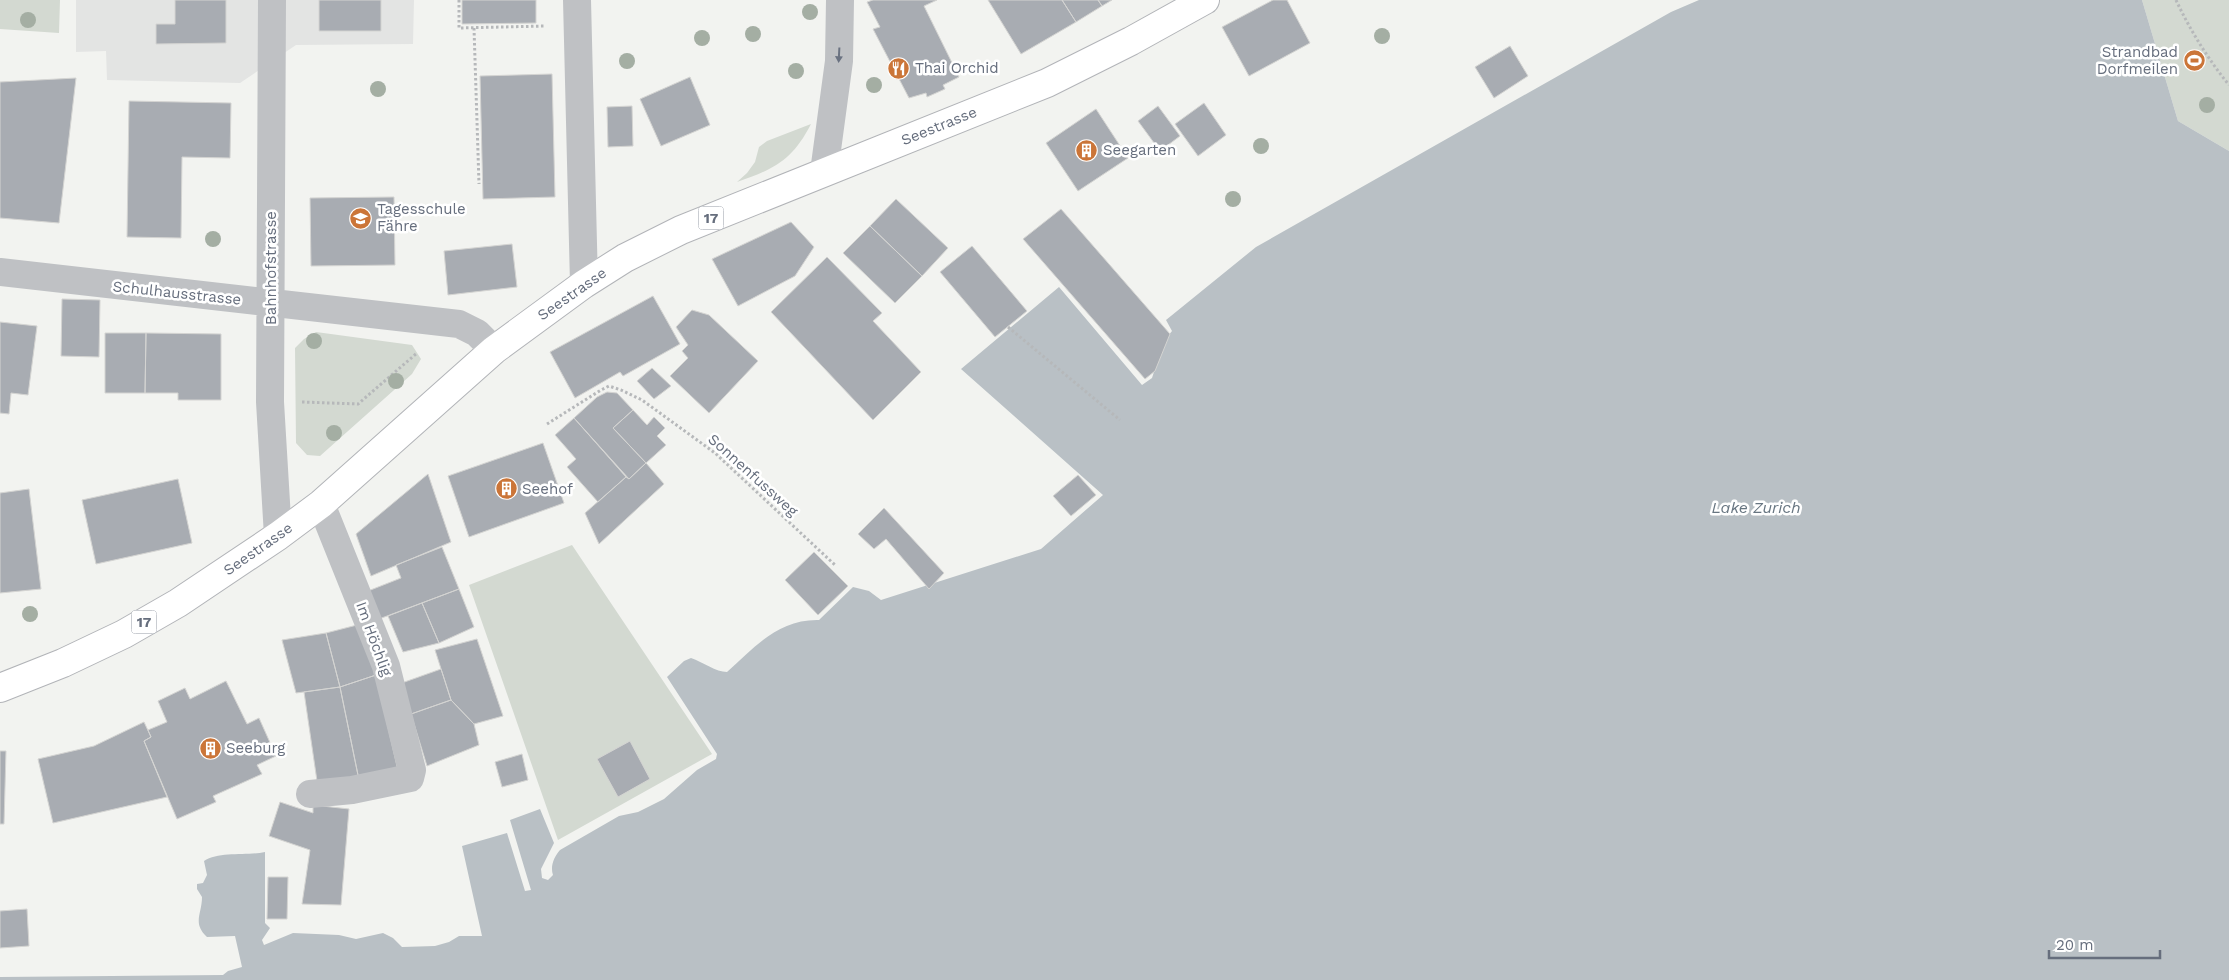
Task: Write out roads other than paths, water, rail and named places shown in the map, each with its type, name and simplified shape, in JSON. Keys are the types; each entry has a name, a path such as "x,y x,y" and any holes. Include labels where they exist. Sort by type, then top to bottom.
{"main road":[{"name":"Seestrasse","path":"0,688 63,663 124,634 178,603 278,536 321,504 494,350 584,284 625,258 680,230 1047,83 1123,45 1205,0"}],"street":[{"name":"Bahnhofstrasse","path":"272,0 270,402 278,536"},
{"path":"824,172 839,61 840,0"},
{"path":"578,13 584,284"},
{"name":"Schulhausstrasse","path":"0,272 459,324 477,332 494,350"},
{"name":"Im Höchlig","path":"310,794 352,790 410,778 412,770 386,666 321,504"}],"water":[{"name":"Lake Zurich","path":"1699,0 2142,0 2178,121 2229,151 2229,980 0,980 0,977 223,975 228,971 242,967 235,936 207,937 202,932 199,923 202,897 197,889 197,884 203,883 207,875 204,861 225,855 265,852 265,923 270,928 262,940 264,945 293,933 339,935 356,939 383,933 393,938 402,947 435,946 449,942 459,936 482,936 462,846 507,833 525,891 531,890 510,820 540,809 554,843 541,869 542,878 548,880 553,875 553,862 560,850 619,816 638,812 664,799 697,770 716,759 717,754 667,677 684,661 691,658 727,672 758,644 779,629 804,621 819,620 853,587 869,591 881,600 1041,549 1103,495 961,369 1059,287 1142,385 1152,378 1164,341 1172,331 1166,320 1256,247 1671,12"}],"place":[{"name":"Strandbad Dorfmeilen","path":"2194,61"},
{"name":"Thai Orchid","path":"899,68"},
{"name":"Seegarten","path":"1087,150"},
{"name":"Tagesschule Fähre","path":"361,218"},
{"name":"Seehof","path":"506,489"},
{"name":"Seeburg","path":"210,748"}]}
